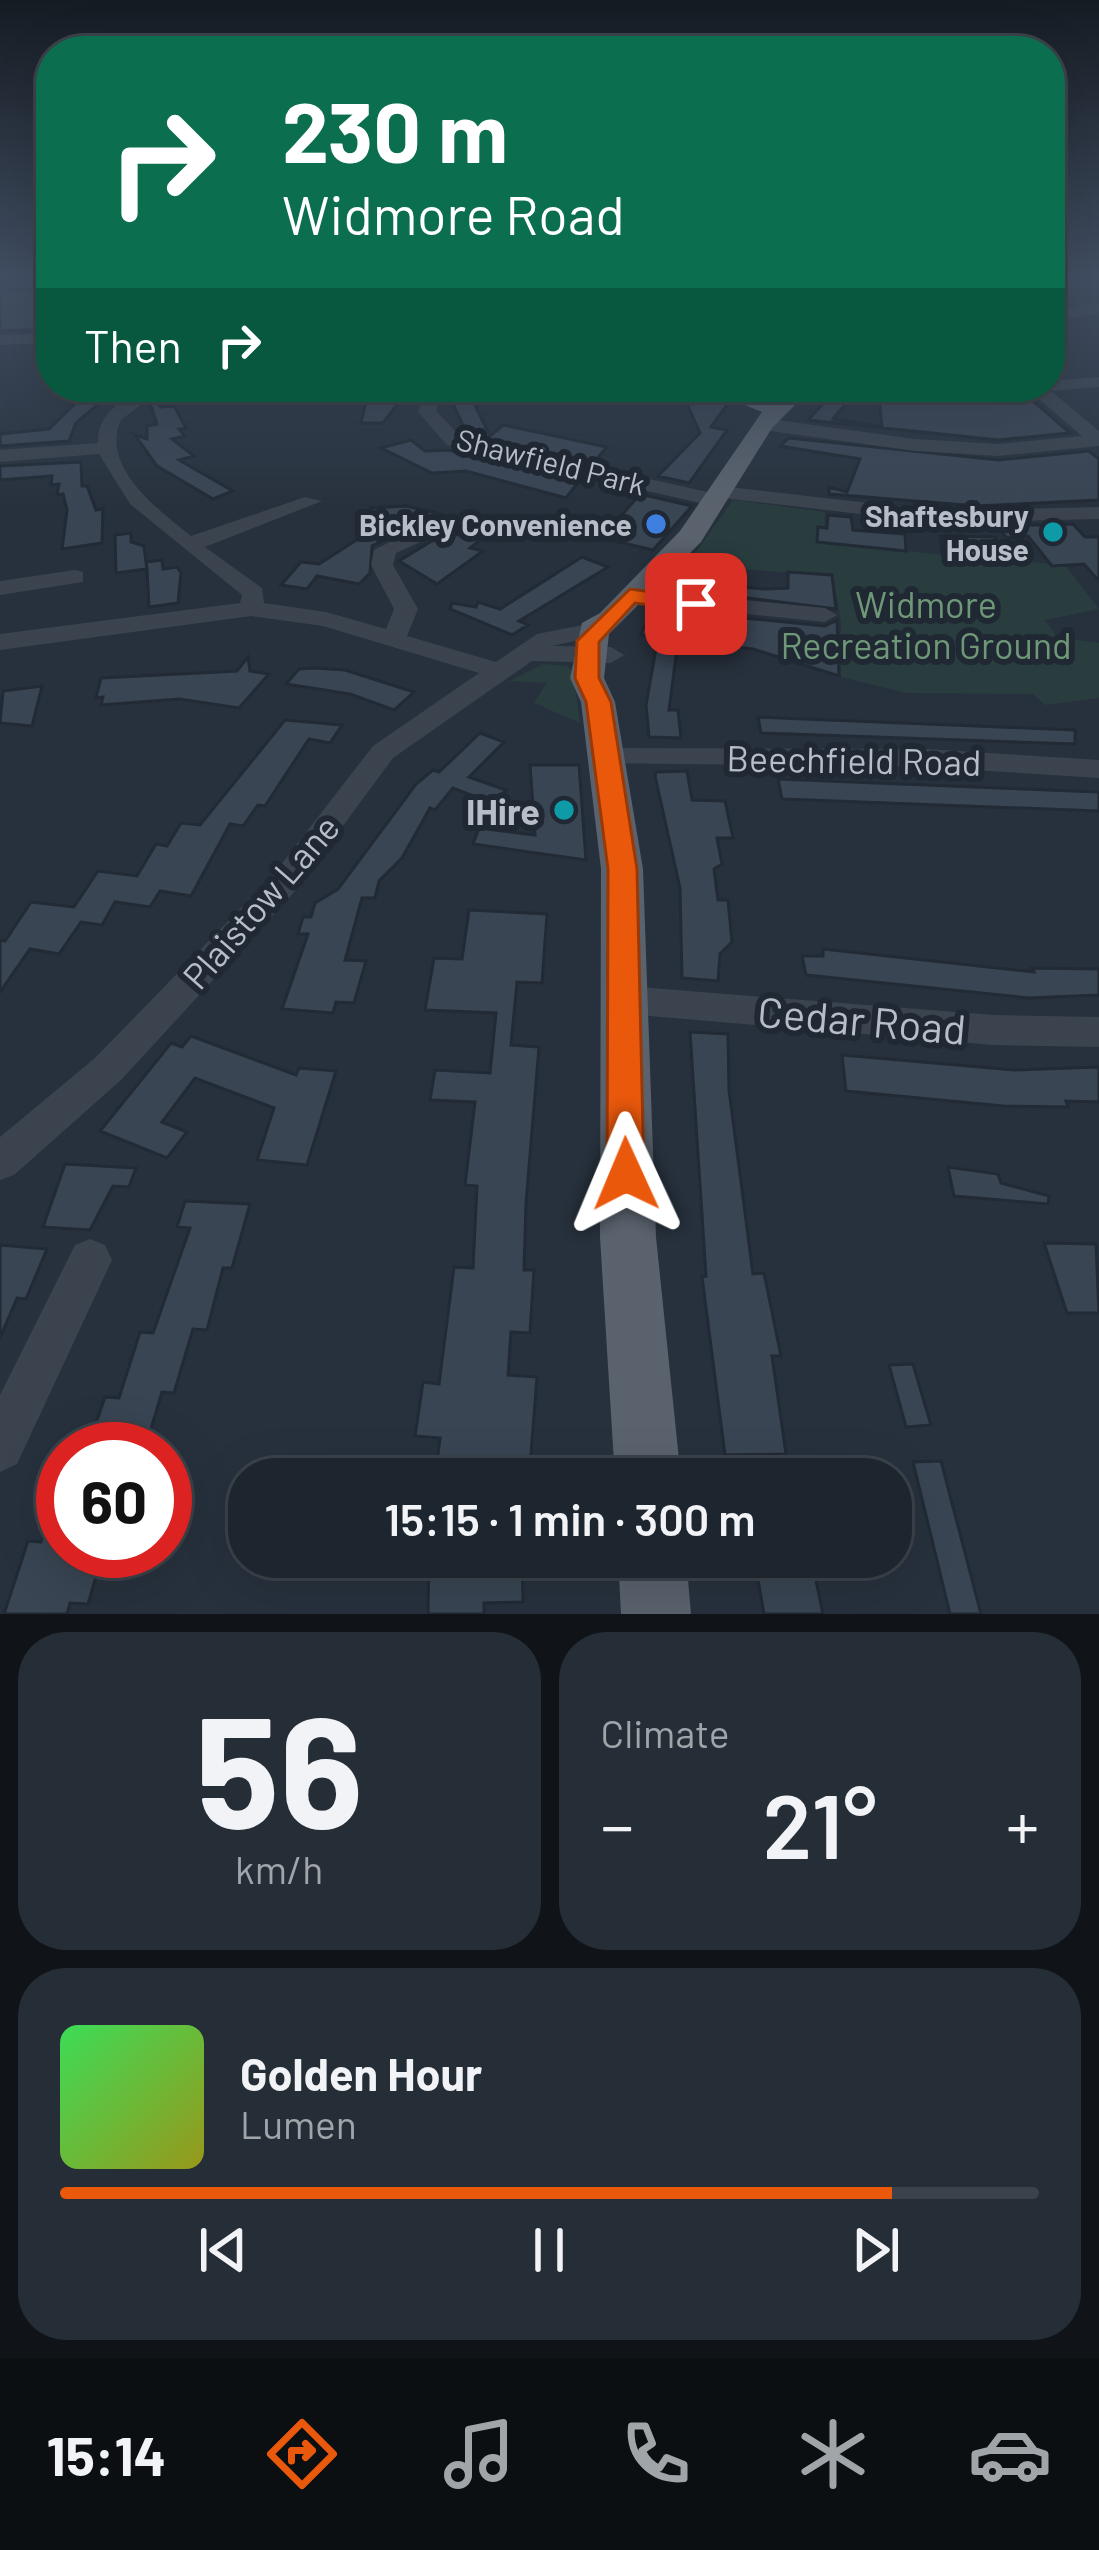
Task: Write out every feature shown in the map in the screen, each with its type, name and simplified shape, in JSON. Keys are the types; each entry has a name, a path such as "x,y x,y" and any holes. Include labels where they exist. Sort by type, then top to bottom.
{"main road":[{"path":"755,402 770,417"},
{"path":"646,1458 628,1238 622,869 608,757 605,643 691,536 770,417 786,402"},
{"path":"653,1578 656,1614"}],"street":[{"path":"1065,385 1099,382"},
{"path":"134,402 114,416 108,448 114,472 136,497 254,593 250,609"},
{"name":"Shawfield Park","path":"431,402 427,412 454,441 717,496"},
{"path":"1059,402 1098,440"},
{"path":"770,417 915,445 998,450 1098,440"},
{"path":"0,455 108,448"},
{"path":"717,496 938,517 1099,513"},
{"path":"191,544 312,501"},
{"path":"394,636 407,624 409,610 382,565 385,550 421,533"},
{"path":"0,588 75,577"},
{"path":"0,642 250,609 303,614 394,636 495,670"},
{"name":"Plaistow Lane","path":"0,1162 108,1069 284,883 383,752 495,670 533,650 568,658 605,643 825,615"},
{"name":"Beechfield Road","path":"608,757 927,758 1099,769"},
{"name":"Cedar Road","path":"626,1000 994,1030 1099,1032"},
{"path":"0,1447 90,1260"}],"green space":[{"name":"Widmore Recreation Ground","path":"733,500 825,512 824,544 1065,565 1099,609 1045,620 1057,637 1099,643 1099,698 1045,705 1033,694 907,693 841,677 841,622 833,575 686,566"},
{"path":"543,664 567,666 573,672 580,723 534,703 547,683 509,681"}],"building":[{"path":"77,402 101,402 76,423 69,441 0,446 0,434 49,429"},
{"path":"366,402 399,402 383,423 361,423"},
{"path":"452,402 475,402 490,436 503,425 607,447 594,462 467,434"},
{"path":"729,402 711,427 727,430 689,483 658,476 700,433 687,404"},
{"path":"825,402 847,402 833,419 882,427 880,402 1035,402 1070,433 998,440 808,420"},
{"path":"150,403 174,406 186,428 179,429 185,436 172,439 194,456 179,460 233,491 213,499 157,466 135,435 147,439 147,426 157,424"},
{"path":"789,438 998,460 1089,451 1099,459 1099,500 977,506 829,494 829,487 847,492 860,459 780,446"},
{"path":"411,440 425,451 448,450 580,480 566,498 466,471 432,473 381,448"},
{"path":"81,462 82,486 87,486 96,510 103,509 102,543 62,549 67,510 63,494 57,495 59,484 51,485 52,476 0,480 0,466"},
{"path":"640,494 692,506 653,550 602,538"},
{"path":"406,506 441,514 428,525 419,522 372,546 370,573 359,584 317,576 307,589 281,585 301,562 319,564 369,532 363,531 371,508"},
{"path":"828,515 851,517 853,530 905,534 906,551 817,542 818,527 827,528"},
{"path":"1073,524 1085,537 1099,537 1099,581 1084,564 1052,566 1028,536 1007,538 996,526"},
{"path":"434,529 480,540 470,548 483,551 437,584 399,561 433,540"},
{"path":"131,533 131,542 144,546 146,562 162,560 163,569 177,567 181,573 178,603 149,607 147,569 116,573 115,535"},
{"path":"940,536 996,537 1000,558 942,554"},
{"path":"582,557 608,567 519,621 528,625 512,635 450,609 452,603 476,607 478,602 500,609"},
{"path":"687,566 721,569 710,584 765,589 788,588 788,572 832,575 836,609 669,588"},
{"path":"652,609 825,626 837,620 839,676 753,649 678,641 669,710 678,710 681,738 649,737 646,705 658,637 641,635"},
{"path":"248,657 250,671 269,674 239,708 179,699 101,705 103,697 96,698 101,678 237,671"},
{"path":"299,669 345,670 414,692 394,710 350,694 286,684"},
{"path":"42,686 32,726 0,723 3,691"},
{"path":"758,717 1075,730 1075,744 761,733"},
{"path":"285,720 342,725 330,743 309,739 265,806 258,805 243,826 230,824 191,896 160,891 150,907 115,902 102,925 81,922 59,954 30,949 0,992 0,940 5,941 31,902 74,907 98,871 137,876 156,844 167,846 181,823 200,825"},
{"path":"480,733 504,742 469,777 506,790 494,804 453,788 435,810 430,808 402,858 379,881 375,898 362,898 345,960 366,961 354,1003 336,1002 333,1013 282,1009 308,934 298,934 303,917 311,917 315,903 338,889 416,784 433,770 439,772"},
{"path":"530,765 579,765 586,860 473,844 479,828 535,835"},
{"path":"687,771 692,800 725,801 733,838 717,838 722,864 714,869 718,900 728,900 732,942 720,954 718,981 682,978 680,888 655,776 656,772"},
{"path":"778,779 1099,792 1099,811 782,799"},
{"path":"469,910 547,914 542,983 517,982 511,1045 539,1047 526,1203 524,1270 534,1270 530,1333 511,1332 508,1375 537,1377 531,1458 438,1458 440,1438 415,1436 423,1382 439,1384 454,1267 473,1268 477,1186 465,1185 475,1102 430,1100 435,1070 490,1073 496,1013 425,1010 434,958 462,959"},
{"path":"823,949 1034,972 1032,968 1099,969 1099,995 1029,998 806,975 802,956 823,956"},
{"path":"690,1032 728,1034 729,1090 753,1274 764,1273 781,1356 772,1356 786,1454 725,1455 702,1277 706,1276"},
{"path":"191,1036 296,1075 299,1068 336,1071 307,1165 257,1160 274,1108 195,1078 162,1122 187,1132 167,1158 100,1131 171,1043 182,1047"},
{"path":"842,1055 1014,1070 1099,1067 1099,1102 1066,1101 1068,1107 1003,1106 846,1091"},
{"path":"65,1164 136,1168 129,1187 113,1186 90,1230 43,1227"},
{"path":"948,1167 998,1174 1001,1183 1049,1196 1048,1204 954,1196"},
{"path":"185,1201 250,1204 232,1268 223,1268 207,1330 193,1329 174,1393 162,1392 153,1422 96,1422 105,1397 119,1398 140,1332 153,1333 190,1228 177,1227"},
{"path":"1044,1243 1096,1244 1099,1313 1067,1313"},
{"path":"0,1245 47,1249 26,1299 17,1298 0,1338"},
{"path":"913,1364 931,1425 906,1427 889,1365"},
{"path":"941,1461 981,1614 950,1614 913,1462"},
{"path":"28,1541 36,1542 36,1578 96,1578 88,1604 70,1603 67,1614 4,1614"},
{"path":"429,1578 522,1578 523,1602 484,1603 484,1614 428,1614"},
{"path":"758,1578 815,1578 823,1614 764,1614"}],"place":[{"name":"Bickley Convenience","path":"656,524"},
{"name":"Shaftesbury House","path":"1053,532"},
{"name":"IHire","path":"564,810"}],"route":[{"path":"626,1174 622,869 598,702 587,678 588,641 596,626 611,620 630,596 696,604"}]}
